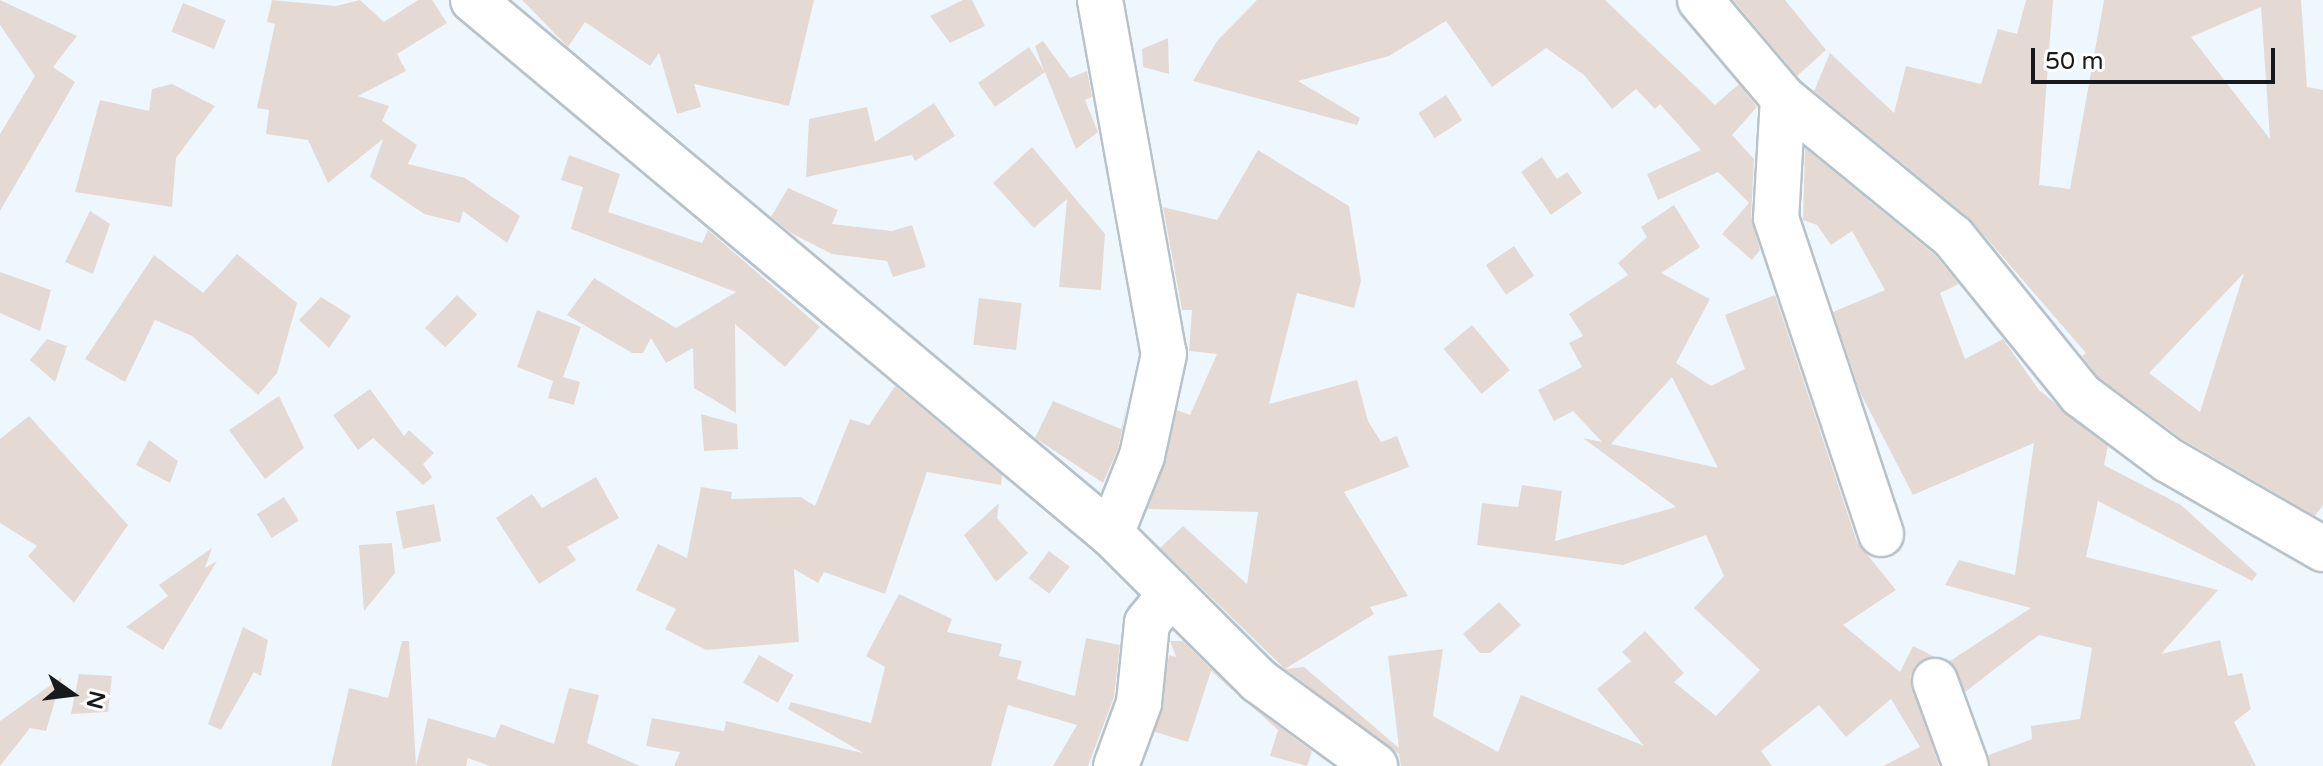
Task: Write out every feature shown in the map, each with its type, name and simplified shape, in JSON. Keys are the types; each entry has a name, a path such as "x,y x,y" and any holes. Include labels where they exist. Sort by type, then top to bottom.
{"street":[{"path":"473,0 1111,534 1259,681 1375,766"},
{"path":"1100,0 1164,354 1142,456 1111,534"},
{"path":"1700,0 1783,98 1953,237 2081,395 2168,460 2323,549"},
{"path":"1783,98 1776,218 1881,534"},
{"path":"1116,766 1139,703 1147,623 1171,593"},
{"path":"1935,681 1966,766"}],"building":[{"path":"0,0 77,36 53,67 75,82 0,211 0,134 35,76 0,25"},
{"path":"272,0 336,6 360,0 384,22 418,0 432,0 447,23 397,54 406,71 358,96 389,106 382,121 417,145 408,164 465,178 520,216 507,243 463,211 460,223 424,214 370,177 383,139 328,183 308,140 266,134 269,110 257,108 275,24 267,22"},
{"path":"522,0 814,0 789,106 694,84 701,107 677,114 659,53 650,66 585,22 568,47"},
{"path":"963,0 972,0 985,26 950,43 930,16"},
{"path":"1257,0 1605,0 1715,105 1739,84 1757,107 1732,135 1754,159 1751,217 1760,250 1752,260 1722,234 1749,203 1718,172 1658,200 1647,174 1701,150 1660,104 1655,109 1636,89 1612,109 1584,75 1546,48 1492,87 1446,21 1389,56 1298,81 1360,118 1357,125 1193,81 1217,41"},
{"path":"1733,0 1785,0 1826,50 1797,76"},
{"path":"2026,0 2053,0 2039,185 2070,189 2104,0 2301,0 2307,87 2323,90 2323,505 2315,516 2182,439 2098,377 2082,356 2086,353 1969,218 1814,91 1830,53 1894,113 1906,66 1981,84 1998,29 2017,34","holes":["2261,7 2270,139 2191,37","2244,273 2200,412 2149,373"]},
{"path":"183,3 226,20 214,49 171,32"},
{"path":"1168,38 1169,74 1143,67 1142,49"},
{"path":"1043,41 1070,78 1087,71 1092,97 1085,100 1098,132 1076,149 1045,72 995,107 978,83 1029,47 1044,71 1035,46"},
{"path":"172,84 215,106 176,158 172,207 75,192 100,100 149,111 152,89"},
{"path":"1446,95 1462,120 1435,138 1418,113"},
{"path":"934,103 955,136 915,161 912,155 806,177 809,119 867,107 875,142"},
{"path":"1032,147 1105,234 1101,290 1059,287 1067,199 1034,228 993,183"},
{"path":"1805,148 1935,255 1959,284 1940,293 1965,359 2003,339 2039,390 2108,446 2104,465 2181,505 2257,574 2252,581 2098,501 2086,557 2218,590 2161,654 2220,640 2228,676 2242,673 2251,709 2234,722 2256,766 1990,766 1989,755 2032,739 2031,726 2080,719 2092,648 2039,635 1965,692 1950,661 2031,608 1945,585 1959,560 2015,575 2034,443 1913,495 1860,392 1833,312 1885,290 1852,231 1831,245 1817,225 1803,220"},
{"path":"1258,150 1349,206 1361,281 1354,308 1297,293 1269,404 1357,380 1368,421 1381,442 1397,436 1409,467 1344,492 1408,596 1370,607 1374,614 1285,669 1160,548 1183,526 1247,584 1258,512 1148,509 1177,410 1190,415 1217,354 1189,351 1192,310 1182,310 1163,207 1217,220"},
{"path":"569,155 620,174 608,212 702,243 708,230 820,327 785,367 735,324 736,413 694,388 693,348 666,363 651,338 643,353 632,353 567,315 594,278 676,328 736,292 571,229 583,187 561,180"},
{"path":"1542,157 1557,179 1567,172 1582,193 1551,215 1521,172"},
{"path":"788,188 838,210 832,224 892,231 912,225 926,267 893,277 887,261 832,254 791,233 771,217"},
{"path":"1674,205 1700,247 1661,273 1710,299 1676,363 1711,386 1745,369 1725,315 1775,295 1857,542 1896,590 1843,625 1900,672 1913,646 1935,657 1916,664 1910,677 1939,766 1883,766 1920,747 1891,699 1846,737 1819,705 1761,751 1772,766 1401,766 1399,754 1285,669 1304,667 1399,748 1388,656 1443,649 1433,716 1498,752 1521,695 1644,746 1597,689 1631,661 1622,652 1645,631 1684,673 1674,682 1716,716 1760,670 1694,608 1724,576 1706,535 1623,565 1477,545 1482,503 1518,507 1522,485 1562,491 1555,541 1676,507 1583,438 1602,442 1573,411 1554,421 1538,390 1582,367 1569,343 1583,336 1569,314 1628,275 1618,263 1647,237 1641,227","holes":["1672,377 1718,468 1611,444"]},
{"path":"90,211 110,224 93,274 65,262"},
{"path":"1514,246 1534,276 1506,295 1486,265"},
{"path":"237,254 297,303 277,373 258,395 192,336 155,320 125,382 85,359 154,255 203,293"},
{"path":"0,272 51,290 40,331 0,313"},
{"path":"457,295 477,314 445,348 425,328"},
{"path":"321,297 351,316 329,348 299,320"},
{"path":"979,298 1022,303 1016,350 973,345"},
{"path":"537,310 581,327 563,377 580,382 574,405 548,398 553,381 517,367"},
{"path":"1472,325 1510,370 1482,394 1444,349"},
{"path":"47,339 67,346 55,382 30,360"},
{"path":"895,386 1002,475 1001,485 927,472 885,594 824,572 818,583 794,569 799,642 706,650 665,629 676,609 636,590 658,544 687,558 701,487 732,492 731,499 801,497 815,506 850,419 869,425"},
{"path":"370,389 404,436 409,430 434,453 423,464 432,477 423,485 373,438 358,450 333,415"},
{"path":"1130,391 1118,449 1103,483 1035,438 1053,401 1121,429"},
{"path":"279,396 304,448 265,479 229,430"},
{"path":"701,414 737,424 738,449 704,451"},
{"path":"29,416 128,525 74,603 28,556 37,546 0,523 0,439"},
{"path":"149,440 178,461 170,483 136,465"},
{"path":"596,477 619,518 567,547 576,560 539,584 496,518 532,494 542,508"},
{"path":"284,497 299,521 272,538 257,514"},
{"path":"999,503 997,518 1028,553 996,582 964,535"},
{"path":"434,504 441,541 403,549 396,511"},
{"path":"392,543 395,573 364,611 359,545"},
{"path":"212,548 205,568 217,561 163,650 126,627 168,596 159,585"},
{"path":"1049,551 1070,567 1049,594 1029,578"},
{"path":"899,594 952,619 947,632 1002,644 999,656 1022,661 1017,679 1075,696 1086,638 1120,645 1114,697 1088,766 1053,766 1077,725 1008,705 991,766 674,766 680,752 646,746 652,718 724,731 726,721 863,753 788,709 791,702 871,723 885,667 866,656"},
{"path":"1499,602 1521,625 1490,653 1480,653 1463,634"},
{"path":"243,627 268,640 261,676 254,672 221,730 208,724"},
{"path":"402,641 409,641 416,766 331,766 349,688 388,698"},
{"path":"1170,641 1183,641 1233,691 1211,671 1188,742 1155,732 1169,655 1176,657"},
{"path":"759,655 794,675 778,703 743,683"},
{"path":"79,674 112,676 108,712 71,714"},
{"path":"62,677 46,731 30,728 0,766 0,721"},
{"path":"569,688 599,695 587,743 640,766 490,766 468,758 466,766 416,766 428,718 495,738 501,724 554,744"},
{"path":"1250,705 1312,751 1307,766 1270,756 1278,730"}]}
